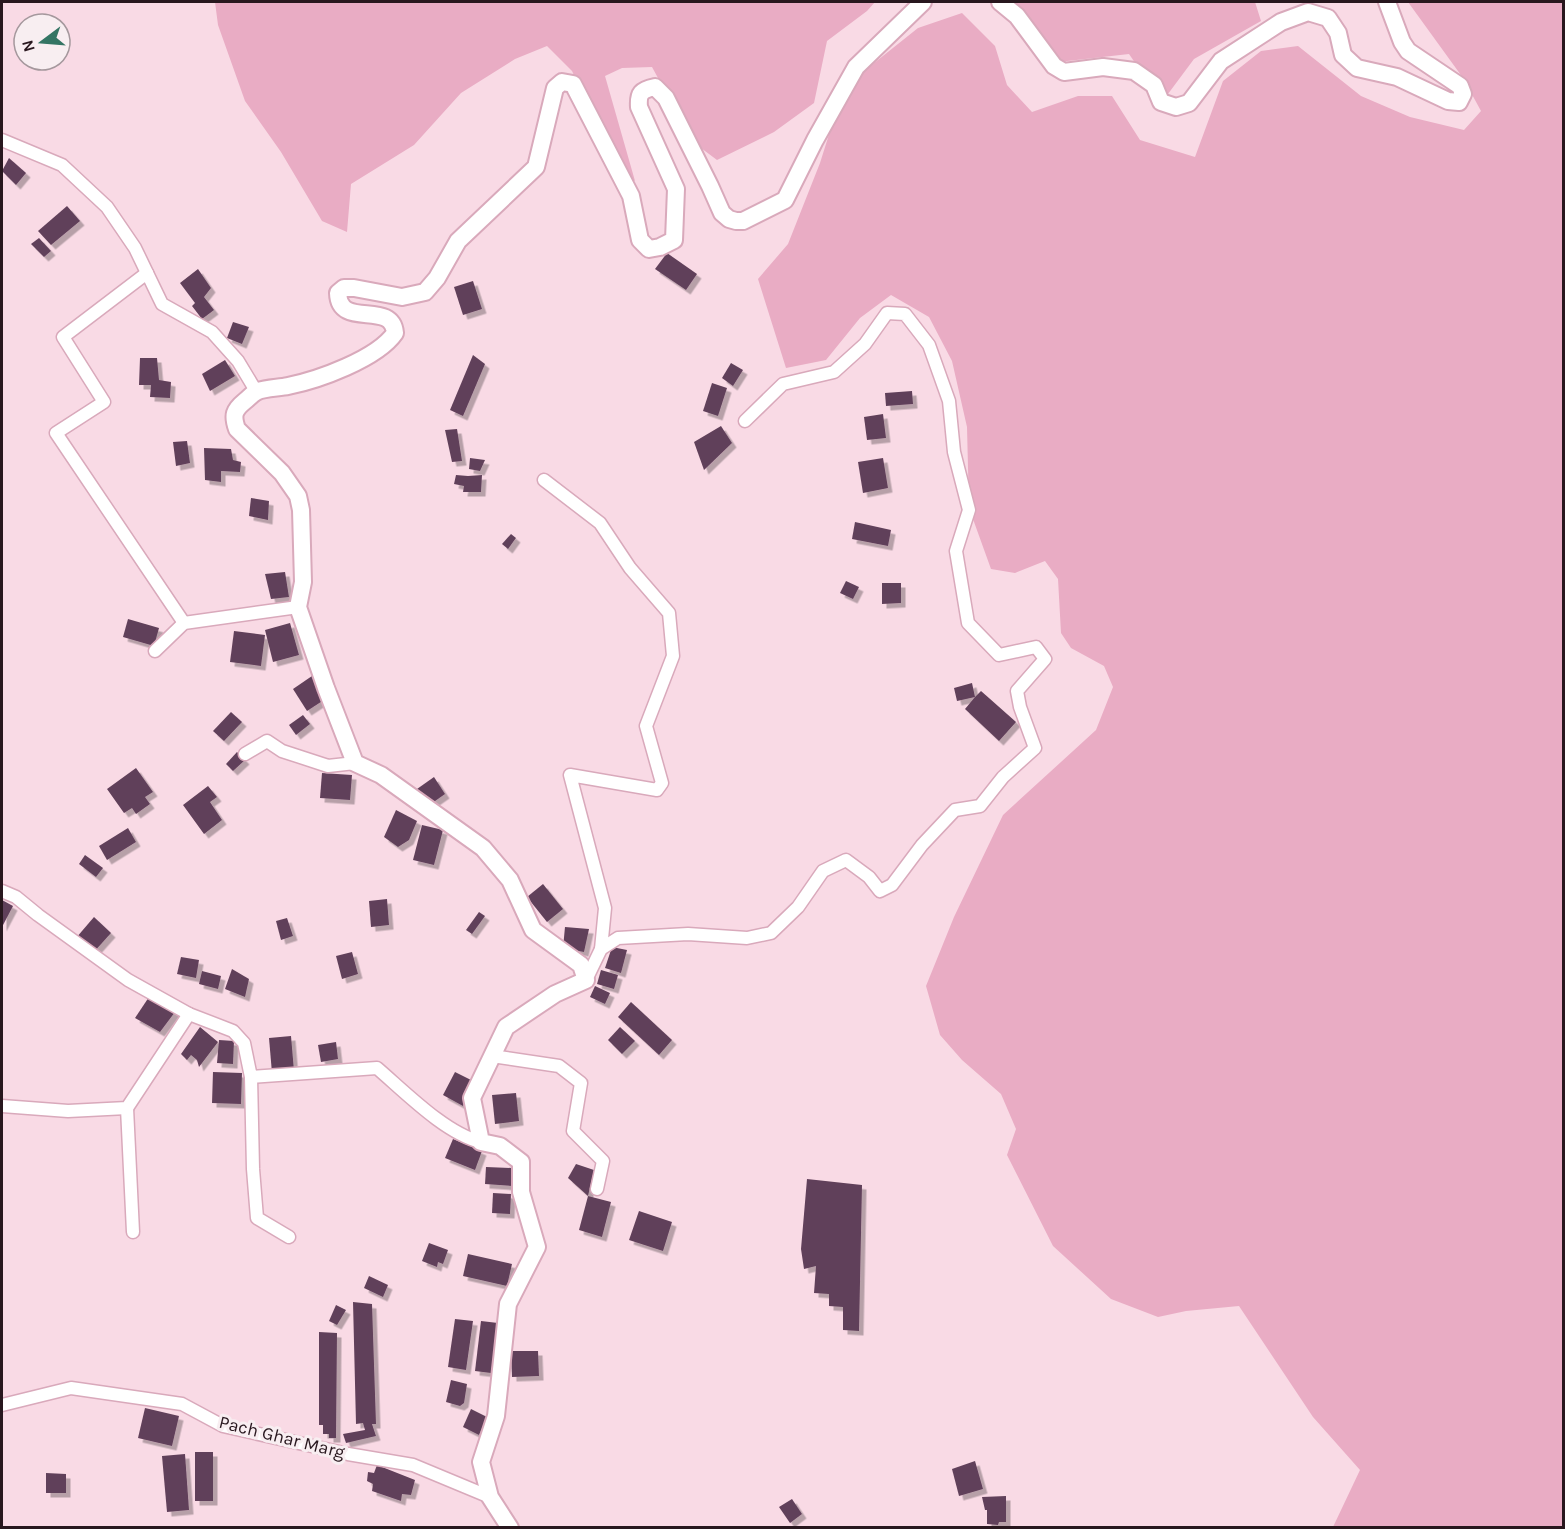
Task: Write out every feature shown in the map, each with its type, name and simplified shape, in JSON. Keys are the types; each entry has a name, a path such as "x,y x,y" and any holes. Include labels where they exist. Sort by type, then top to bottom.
{"street":[{"path":"355,762 298,607 303,582 302,510 298,496 282,473 237,429 234,420 238,407 256,391 289,386 325,376 388,343 395,333 393,324 386,317 351,313 338,299 338,293 344,288 402,297 425,292 437,278 458,241 536,167 555,88 562,82 573,84 631,196 640,240 649,249 660,248 674,240 676,189 639,107 641,92 655,87 666,98 706,176 722,213 729,219 743,221 785,200 856,67 923,2"},
{"path":"1000,2 1017,16 1054,66 1064,72 1103,67 1134,70 1154,85 1161,102 1176,107 1189,103 1221,61 1281,22 1308,12 1328,18 1338,33 1343,55 1357,68 1397,77 1448,101 1459,102 1463,94 1460,86 1408,51 1402,42 1387,2"},
{"path":"2,141 62,165 107,207 135,248 162,304 212,332 238,361 256,391"},
{"path":"147,273 63,337 104,402 56,434 184,623"},
{"path":"601,949 618,938 688,933 747,938 771,933 798,907 823,871 846,860 869,877 880,891 892,885 922,845 955,810 980,806 1003,777 1035,748 1020,707 1017,691 1045,658 1036,647 999,655 968,622 956,551 969,510 954,452 949,401 929,345 905,314 887,313 865,344 834,372 783,384 745,421"},
{"path":"481,1142 472,1098 506,1027 555,994 586,980 601,949 605,908 570,775 657,790 662,783 646,726 673,656 669,613 630,568 600,523 544,480"},
{"path":"155,651 184,623 298,607"},
{"path":"245,754 267,741 282,751 328,766 355,762 381,775 483,848 510,880 533,930 581,965 586,980"},
{"path":"2,891 16,897 128,980 189,1014 233,1031 244,1043 252,1077 256,1218 289,1237"},
{"path":"132,1232 127,1108 189,1014"},
{"path":"492,1056 559,1066 581,1083 573,1131 603,1161 597,1189"},
{"path":"252,1077 378,1068 427,1112 469,1139 500,1146 521,1162 521,1192 537,1247 508,1304 496,1416 481,1462 490,1497 510,1527"},
{"path":"2,1106 68,1111 127,1108"},
{"name":"Pach Ghar Marg","path":"2,1405 71,1389 182,1404 223,1426 348,1454 413,1465 490,1497"}],"shaded area":[{"path":"215,2 875,2 867,11 827,41 814,103 774,132 717,160 693,142 652,67 622,68 605,76 635,181 622,175 572,71 547,46 515,59 461,93 414,145 351,184 347,232 322,221 281,152 245,101 218,25"},
{"path":"1006,2 1255,2 1261,21 1194,59 1162,102 1129,54 1041,64 1021,14"},
{"path":"1408,2 1563,2 1563,1527 1333,1527 1360,1470 1313,1417 1239,1306 1186,1311 1158,1317 1111,1299 1053,1246 1007,1155 1016,1129 1001,1094 962,1060 940,1035 926,986 954,917 1003,815 1096,730 1113,687 1104,666 1071,648 1061,633 1058,579 1045,561 1015,573 991,569 969,508 967,427 952,361 929,317 891,295 860,318 826,360 786,368 758,279 788,244 820,163 844,87 918,28 962,13 995,46 1007,85 1032,112 1078,96 1112,96 1140,140 1195,157 1223,81 1261,51 1298,46 1361,96 1410,117 1464,130 1481,111 1463,78"}],"building":[{"path":"9,158 26,173 16,185 2,171"},
{"path":"67,206 80,221 51,245 38,231"},
{"path":"39,238 51,251 44,257 31,244"},
{"path":"667,253 697,274 686,290 655,269"},
{"path":"198,269 211,288 204,297 214,310 202,319 192,306 195,303 180,283"},
{"path":"473,281 482,309 463,315 454,287"},
{"path":"233,322 249,327 242,344 227,338"},
{"path":"473,355 485,364 463,416 450,410"},
{"path":"140,358 157,358 159,380 171,382 170,398 150,397 151,385 139,385"},
{"path":"225,360 235,376 210,391 202,374"},
{"path":"731,363 743,370 733,386 722,378"},
{"path":"712,383 727,388 718,416 703,411"},
{"path":"912,391 913,404 886,406 885,393"},
{"path":"883,414 886,438 867,440 864,417"},
{"path":"721,426 732,443 704,470 694,442"},
{"path":"457,429 462,461 452,462 445,430"},
{"path":"187,441 190,463 176,466 173,442"},
{"path":"204,448 231,449 233,460 241,462 240,472 221,471 221,482 205,480"},
{"path":"470,458 485,460 480,471 469,469"},
{"path":"883,458 888,488 863,493 858,462"},
{"path":"456,475 482,475 481,492 463,492 464,486 454,484"},
{"path":"251,498 269,501 268,520 249,516"},
{"path":"855,522 891,530 888,546 852,539"},
{"path":"511,534 516,538 508,549 502,544"},
{"path":"285,572 289,597 271,599 265,574"},
{"path":"846,581 859,587 853,599 840,593"},
{"path":"882,583 901,583 901,603 882,604"},
{"path":"128,619 159,628 154,646 123,637"},
{"path":"290,623 299,655 273,662 265,630"},
{"path":"234,631 265,635 261,666 230,662"},
{"path":"312,676 327,698 307,711 293,689"},
{"path":"972,683 975,697 957,701 954,688"},
{"path":"981,691 1016,722 999,741 965,709"},
{"path":"231,712 242,722 224,741 213,731"},
{"path":"303,715 310,724 296,735 289,725"},
{"path":"237,752 245,760 233,771 226,764"},
{"path":"136,768 153,792 145,797 150,804 136,814 132,808 124,813 107,789"},
{"path":"322,773 352,775 350,800 320,798"},
{"path":"434,777 445,794 428,806 417,789"},
{"path":"208,786 217,797 210,802 222,820 204,834 183,805"},
{"path":"396,810 417,821 409,840 398,847 384,837"},
{"path":"422,825 443,830 434,865 413,860"},
{"path":"128,828 136,842 107,860 99,846"},
{"path":"85,855 103,868 96,877 79,864"},
{"path":"543,884 563,909 547,922 527,897"},
{"path":"387,899 389,925 371,927 369,901"},
{"path":"2,900 13,906 2,927"},
{"path":"479,912 485,916 472,934 466,930"},
{"path":"94,917 111,933 93,953 76,938"},
{"path":"287,918 293,936 281,940 276,921"},
{"path":"565,927 589,929 584,952 563,948"},
{"path":"612,947 627,950 621,973 605,968"},
{"path":"352,952 358,974 342,979 336,956"},
{"path":"181,957 199,960 196,978 177,974"},
{"path":"232,969 249,979 245,997 225,989"},
{"path":"601,970 618,975 614,989 597,984"},
{"path":"202,971 221,976 218,989 199,984"},
{"path":"595,986 610,993 605,1004 590,997"},
{"path":"149,997 175,1012 160,1032 135,1018"},
{"path":"631,1002 672,1040 659,1055 618,1017"},
{"path":"200,1027 218,1042 199,1067 197,1060 191,1055 187,1060 181,1054"},
{"path":"620,1027 635,1041 622,1054 608,1040"},
{"path":"291,1036 294,1071 272,1073 269,1038"},
{"path":"219,1040 234,1041 233,1064 217,1063"},
{"path":"336,1042 338,1059 321,1062 318,1045"},
{"path":"213,1072 242,1073 241,1104 212,1103"},
{"path":"455,1072 475,1082 463,1106 443,1095"},
{"path":"516,1093 519,1121 495,1124 492,1095"},
{"path":"453,1139 482,1151 475,1170 445,1158"},
{"path":"576,1164 594,1170 588,1196 568,1178"},
{"path":"486,1167 513,1168 512,1186 485,1184"},
{"path":"807,1179 862,1185 859,1331 843,1330 843,1307 829,1306 829,1294 814,1293 816,1266 804,1269 801,1249"},
{"path":"493,1193 511,1194 510,1214 492,1213"},
{"path":"588,1196 611,1202 602,1237 579,1230"},
{"path":"639,1211 672,1222 663,1251 629,1240"},
{"path":"429,1243 448,1250 443,1264 438,1262 437,1267 422,1261"},
{"path":"468,1254 512,1264 507,1286 463,1276"},
{"path":"369,1276 388,1285 383,1297 364,1288"},
{"path":"353,1302 372,1304 376,1424 372,1424 376,1436 346,1443 343,1434 365,1430 363,1423 356,1424"},
{"path":"336,1305 346,1310 337,1325 329,1321"},
{"path":"455,1319 473,1321 466,1370 448,1367"},
{"path":"481,1321 498,1323 491,1373 475,1371"},
{"path":"319,1332 337,1333 336,1438 329,1438 329,1434 323,1434 323,1425 319,1425"},
{"path":"511,1351 538,1351 539,1376 512,1377"},
{"path":"451,1380 467,1384 464,1403 460,1406 446,1402"},
{"path":"145,1408 179,1416 172,1446 138,1438"},
{"path":"471,1409 487,1417 479,1435 463,1427"},
{"path":"195,1452 213,1452 213,1501 195,1501"},
{"path":"185,1454 189,1510 167,1512 162,1456"},
{"path":"975,1461 983,1489 959,1496 952,1469"},
{"path":"377,1465 415,1480 411,1495 402,1494 401,1501 372,1491 373,1484 367,1481 368,1472 374,1473"},
{"path":"46,1473 66,1474 66,1493 46,1493"},
{"path":"1006,1496 1006,1522 999,1522 998,1525 987,1524 987,1510 985,1510 982,1497"},
{"path":"792,1499 802,1514 790,1523 779,1507"}]}
